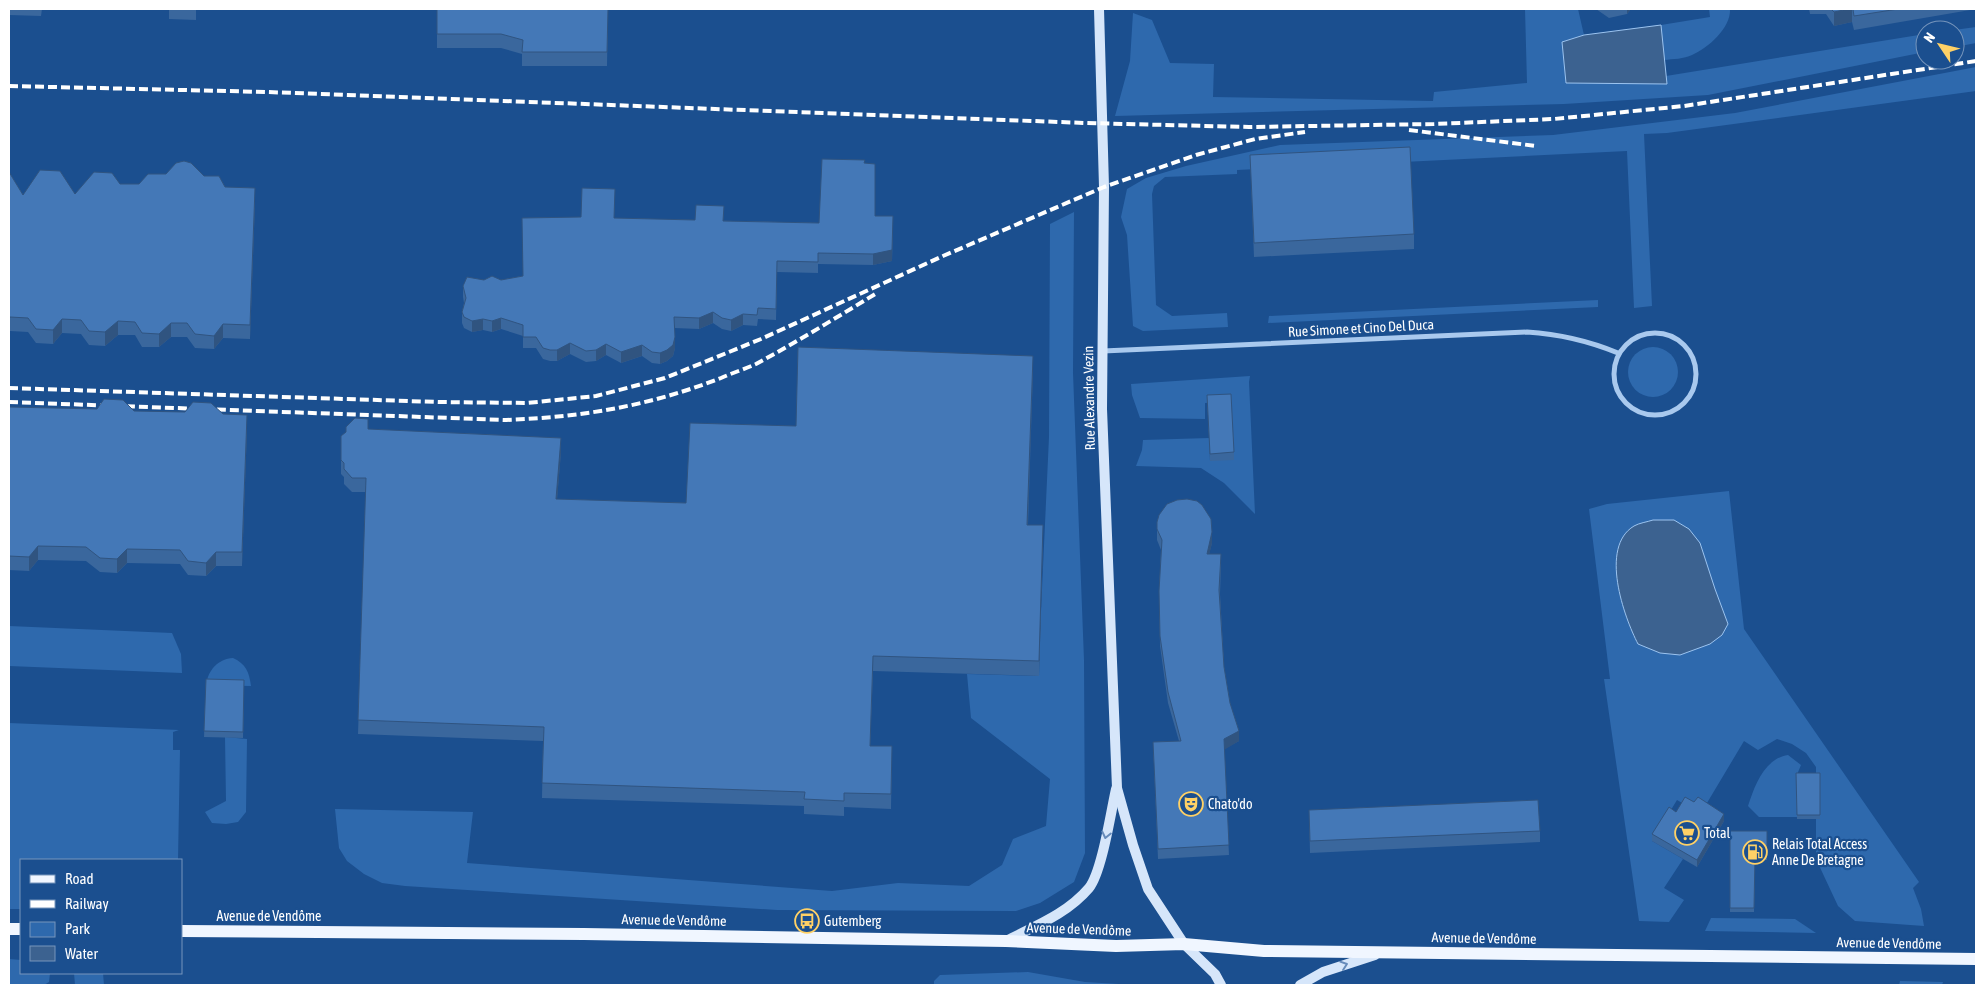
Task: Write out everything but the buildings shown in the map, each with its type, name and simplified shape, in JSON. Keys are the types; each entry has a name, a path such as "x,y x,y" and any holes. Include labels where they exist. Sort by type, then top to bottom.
{"main road":[{"name":"Avenue de Vendôme","path":"182,931 574,934 1006,941 1098,946 1184,944 1264,951 1405,951 1504,954 1976,959"}],"street":[{"name":"Rue Alexandre Vezin","path":"1099,9 1104,187 1102,409 1117,788 1148,889 1184,944 1215,974 1221,985"},
{"name":"Rue Simone et Cino Del Duca","path":"1102,352 1526,332 1546,333 1599,345 1618,353"},
{"path":"1653,332 1667,334 1679,340 1689,350 1695,363 1696,377 1693,390 1685,402 1674,411 1660,415 1647,414 1635,410 1617,392 1614,366 1618,353 1627,343 1639,335 1653,332"},
{"name":"Rue Alexandre Vezin","path":"1006,941 1061,913 1090,887 1098,870 1117,788"},
{"path":"1300,985 1324,972 1371,955 1405,951"}],"green space":[{"path":"1525,9 1578,9 1584,35 1562,42 1566,83 1667,83 1666,76 1915,36 1915,54 1708,95 1564,104 1115,116 1130,61 1133,13 1152,20 1170,63 1214,64 1213,97 1433,101 1434,92 1527,83"},
{"path":"1709,9 1730,9 1727,23 1723,30 1705,48 1698,52 1682,58 1664,60 1661,25 1710,17"},
{"path":"1976,27 1976,43 1965,45 1965,28"},
{"path":"1976,67 1976,91 1667,133 1644,134 1652,306 1634,308 1627,151 1237,170 1237,174 1165,177 1154,186 1152,194 1156,305 1172,316 1227,313 1228,327 1143,331 1133,326 1127,235 1121,217 1127,189 1146,178 1186,166 1280,145 1553,135 1735,113"},
{"path":"1074,212 1073,373 1084,660 1085,853 1074,882 1040,903 1016,911 777,910 405,886 382,883 364,874 347,861 339,848 335,809 473,812 467,863 832,891 898,883 969,886 1002,865 1013,839 1046,826 1050,779 971,718 967,674 1038,676 1049,437 1050,224"},
{"path":"1598,300 1598,307 1268,323 1269,316"},
{"path":"1648,347 1658,347 1671,354 1678,367 1678,377 1671,390 1658,397 1648,397 1639,393 1632,386 1628,377 1628,367 1632,358 1639,351"},
{"path":"1250,376 1255,514 1224,483 1201,468 1136,466 1142,450 1143,440 1209,438 1210,461 1230,402 1205,403 1205,419 1140,418 1132,395 1131,384"},
{"path":"1729,491 1744,629 1919,882 1913,888 1921,909 1924,926 1855,921 1838,906 1816,859 1816,767 1806,753 1792,744 1777,739 1758,750 1744,741 1704,808 1694,810 1677,800 1652,841 1683,859 1664,888 1684,900 1669,922 1639,921 1604,679 1610,679 1589,509 1607,504"},
{"path":"9,626 172,633 181,654 182,673 9,666"},
{"path":"233,658 246,669 251,686 206,685 211,670 218,663"},
{"path":"9,723 179,730 173,732 173,750 180,750 178,859 20,859 20,909 9,909"},
{"path":"225,737 247,739 246,812 238,822 226,824 212,823 205,812 226,801"},
{"path":"1788,755 1801,765 1796,777 1799,817 1759,817 1748,806 1757,782 1767,767 1780,757"},
{"path":"1711,918 1795,919 1816,933 1705,931"},
{"path":"9,959 20,960 20,974 50,974 49,982 44,985 9,985"},
{"path":"1028,972 1085,982 1136,985 934,985 934,981 940,975"},
{"path":"74,974 103,974 104,985 75,985"},
{"path":"1900,981 1943,982 1942,985 1899,985"}],"water":[{"path":"1661,25 1667,84 1566,83 1562,42 1584,35"},
{"path":"1653,520 1674,520 1689,529 1700,543 1728,624 1722,635 1710,644 1680,655 1660,653 1638,644 1621,600 1616,565 1618,550 1624,536 1634,526"}],"railway":[{"path":"9,86 268,92 1085,123 1249,127 1434,124 1554,119 1684,106 1976,61"},
{"path":"1409,130 1536,146"},
{"path":"9,388 438,402 527,403 596,396 665,378 761,339 943,256 1104,187 1196,155 1255,139 1305,132"},
{"path":"9,402 506,420 589,413 668,396 752,366 877,293"}],"place":[{"name":"Chato'do","path":"1191,804"},
{"name":"Total","path":"1687,833"},
{"name":"Relais Total Access Anne De Bretagne","path":"1755,852"},
{"name":"Gutemberg","path":"807,921"}]}
